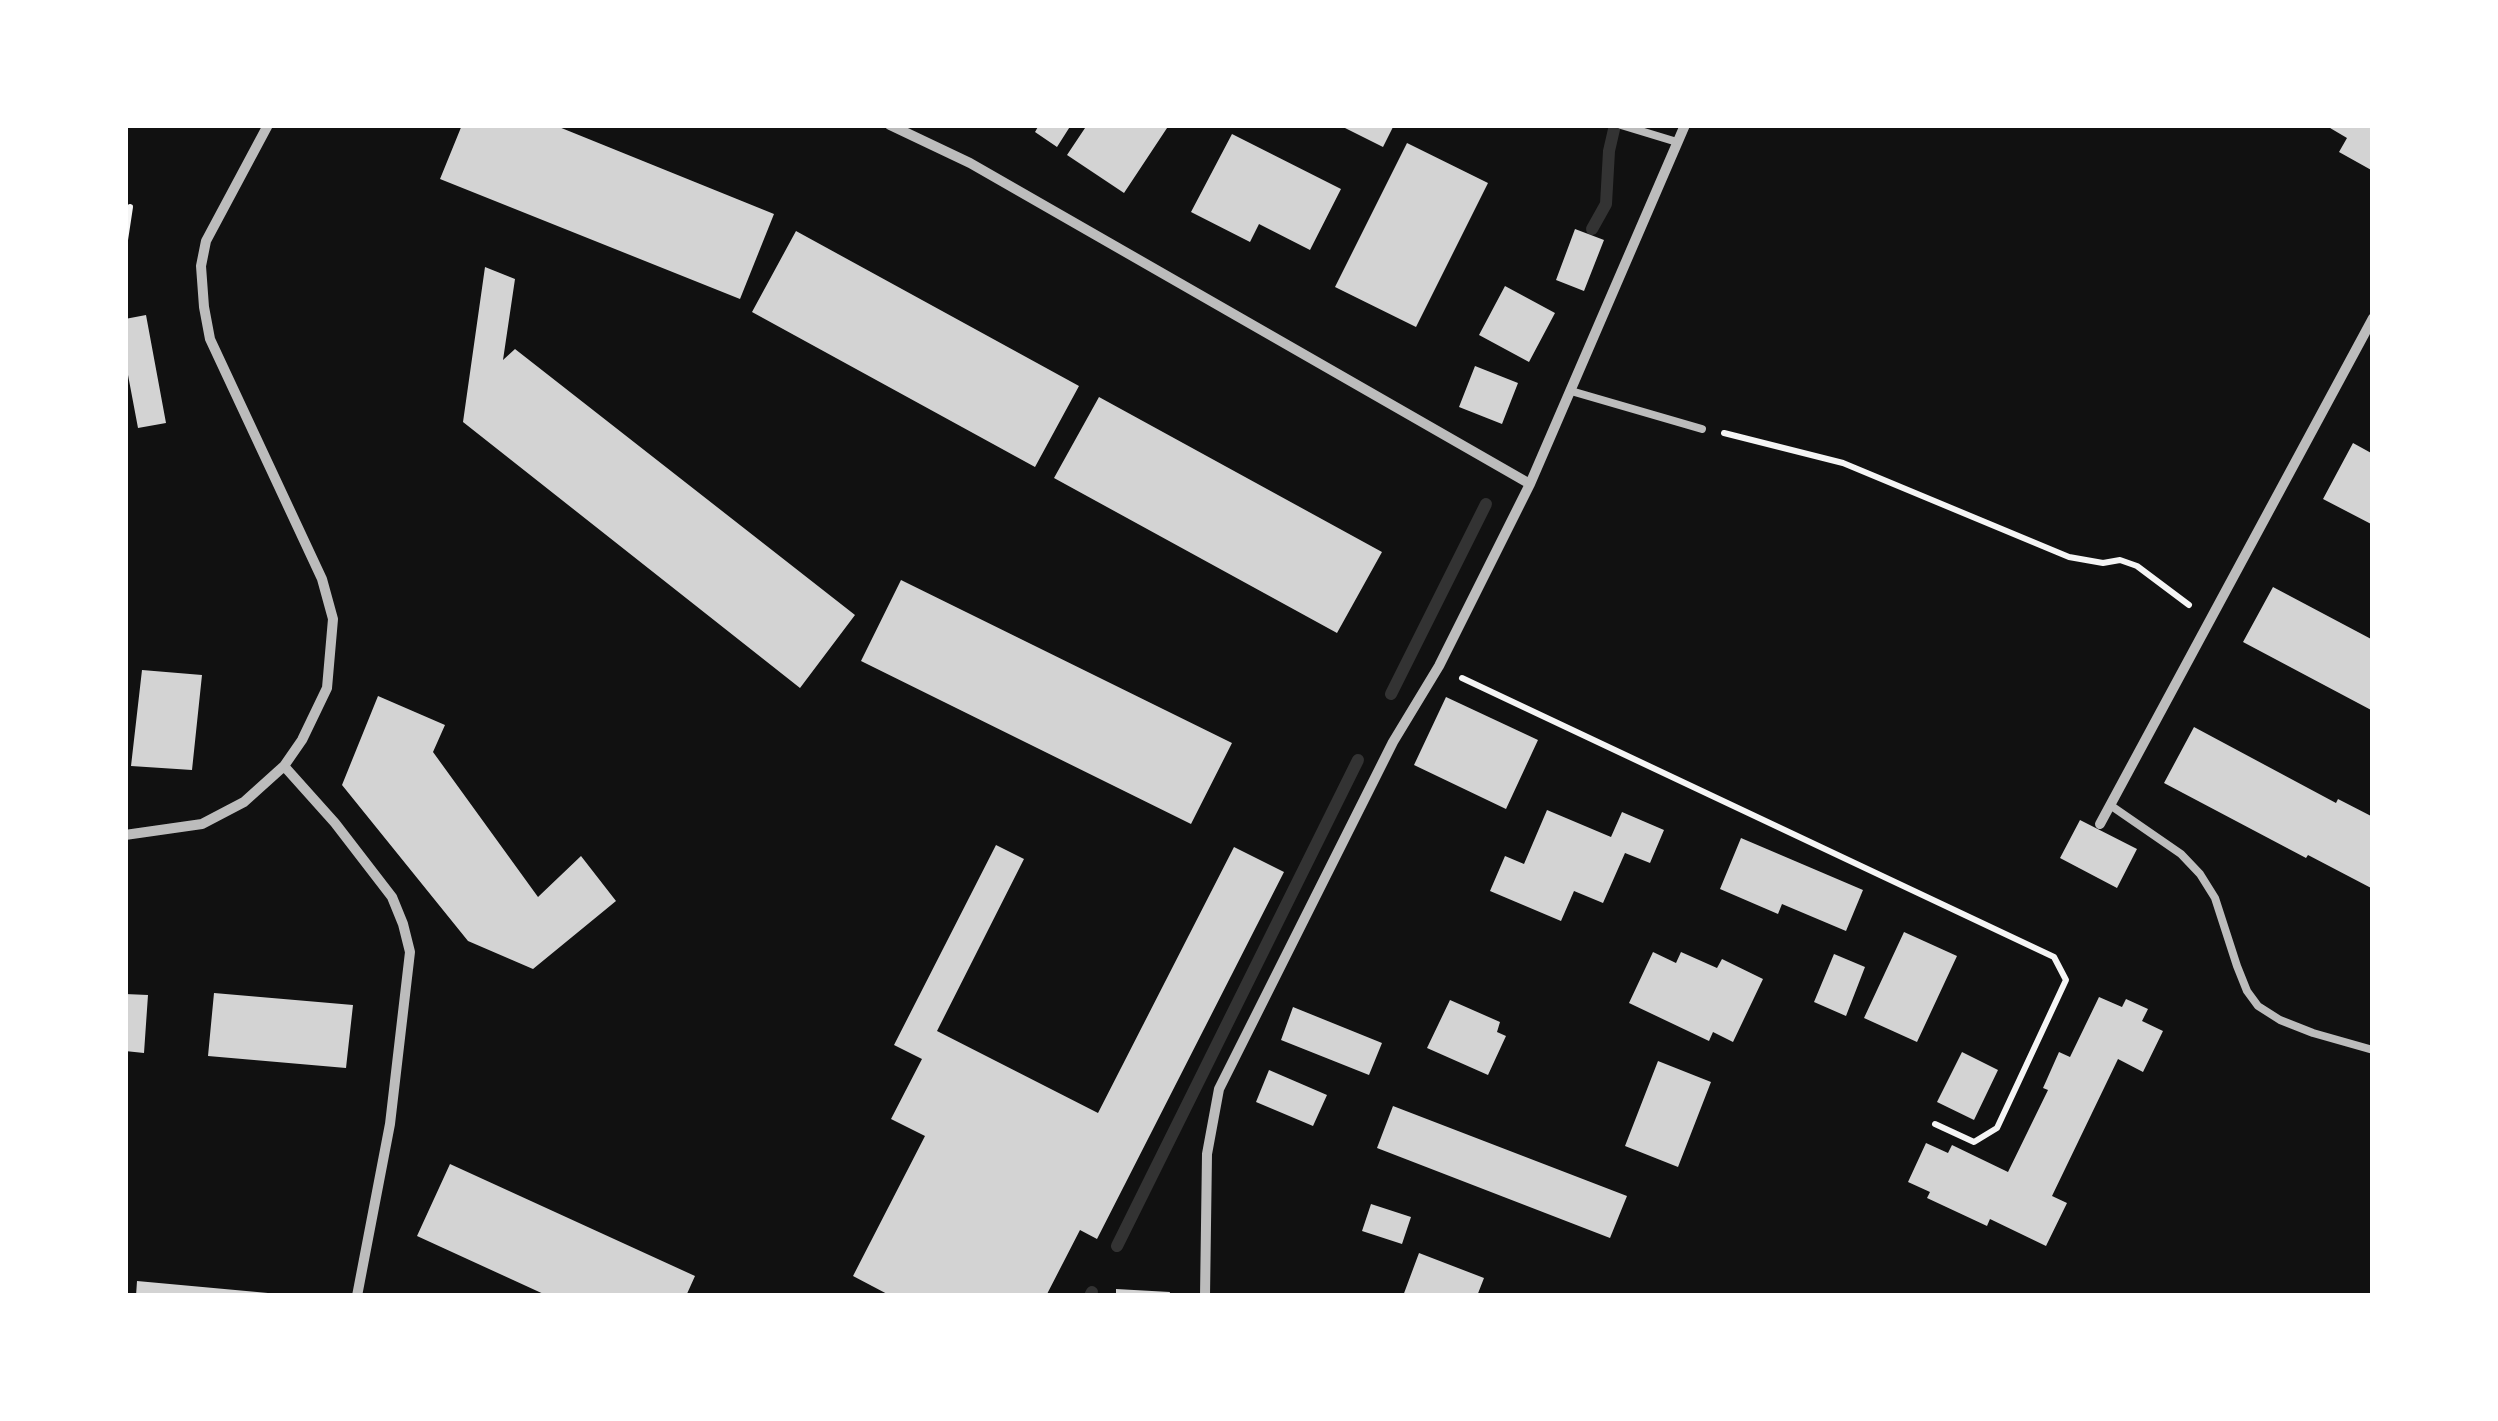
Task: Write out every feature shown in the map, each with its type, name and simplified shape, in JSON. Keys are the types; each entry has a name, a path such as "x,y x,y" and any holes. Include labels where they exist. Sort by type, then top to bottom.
{"street":[{"path":"125,835 202,824 244,802 284,766 302,740 326,688 332,620 322,579 210,339 202,266 206,241 268,125"},
{"path":"890,125 970,163 1530,484"},
{"path":"1205,1296 1206,1154 1219,1088 1393,742 1438,666 1530,484 1685,125"},
{"path":"2100,824 2373,318"},
{"path":"284,766 336,823 392,898 404,924 410,952 390,1124 357,1296"}],"lane":[{"path":"1622,125 1678,142"},
{"path":"1571,391 1702,429"},
{"path":"2110,805 2181,854 2200,874 2215,898 2237,966 2258,1006 2312,1033 2373,1050"}],"path":[{"path":"125,240 130,207"},
{"path":"1702,429 1843,463 2069,557 2103,563 2120,560 2137,566 2210,620"},
{"path":"1438,666 2054,957 2066,980 1997,1128 1974,1142 1935,1124"}],"building":[{"path":"462,125 554,125 774,214 740,299 440,179"},
{"path":"1039,125 1071,125 1057,147 1035,132"},
{"path":"1087,125 1169,125 1124,193 1067,155"},
{"path":"1394,125 1383,147 1345,128"},
{"path":"2325,125 2373,125 2373,171 2339,152 2347,138"},
{"path":"1232,134 1341,189 1310,250 1259,224 1250,242 1191,212"},
{"path":"1407,143 1488,183 1416,327 1335,287"},
{"path":"1575,229 1604,240 1584,291 1556,280"},
{"path":"796,231 1079,386 1035,467 752,312"},
{"path":"485,267 515,279 503,360 515,349 855,615 800,688 463,422"},
{"path":"1505,286 1555,313 1529,362 1479,335"},
{"path":"146,315 166,423 138,428 125,359 125,319"},
{"path":"1475,366 1518,383 1502,424 1459,407"},
{"path":"1099,397 1382,552 1337,633 1054,478"},
{"path":"2353,443 2373,454 2373,525 2323,499"},
{"path":"901,580 1232,743 1191,824 861,661"},
{"path":"2273,587 2373,640 2373,711 2243,642"},
{"path":"142,670 202,675 192,770 131,766"},
{"path":"378,696 445,725 433,752 538,897 581,856 616,901 533,969 468,941 342,785"},
{"path":"1446,697 1538,740 1506,809 1414,765"},
{"path":"2194,727 2336,803 2338,799 2373,817 2373,889 2164,783"},
{"path":"1547,810 1611,837 1622,812 1664,830 1650,863 1625,853 1603,903 1574,891 1561,921 1490,891 1505,856 1524,864"},
{"path":"2080,820 2137,849 2117,888 2060,858"},
{"path":"1741,838 1863,890 1846,931 1782,904 1778,914 1720,889"},
{"path":"996,845 1024,859 937,1031 1098,1113 1234,847 1284,872 1097,1239 1080,1230 1046,1296 891,1296 853,1276 925,1136 891,1119 922,1059 894,1045"},
{"path":"1904,932 1957,956 1917,1042 1864,1018"},
{"path":"1653,952 1676,963 1681,952 1717,968 1722,959 1763,979 1733,1042 1713,1032 1709,1041 1629,1003"},
{"path":"1834,954 1865,967 1846,1016 1814,1002"},
{"path":"214,993 353,1005 346,1068 208,1056"},
{"path":"125,994 148,995 144,1053 125,1051"},
{"path":"2099,997 2122,1007 2126,999 2148,1009 2142,1021 2163,1031 2143,1072 2118,1059 2052,1196 2067,1203 2046,1246 1990,1219 1987,1226 1927,1198 1930,1192 1908,1182 1926,1143 1948,1153 1952,1145 2008,1172 2048,1090 2043,1088 2059,1052 2070,1057"},
{"path":"1450,1000 1500,1022 1497,1032 1506,1036 1488,1075 1427,1048"},
{"path":"1293,1007 1382,1043 1369,1075 1281,1040"},
{"path":"1962,1052 1998,1070 1974,1120 1937,1102"},
{"path":"1658,1061 1711,1082 1678,1167 1625,1146"},
{"path":"1269,1070 1327,1095 1313,1126 1256,1102"},
{"path":"1393,1106 1627,1196 1610,1238 1377,1148"},
{"path":"450,1164 695,1276 686,1296 548,1296 417,1236"},
{"path":"1371,1204 1411,1217 1402,1244 1362,1231"},
{"path":"1419,1253 1484,1278 1477,1296 1403,1296"},
{"path":"137,1281 268,1293 268,1296 136,1296"},
{"path":"1116,1289 1170,1292 1169,1296 1116,1296"}],"waterway":[{"path":"1592,229 1606,204 1609,151 1615,125"},
{"path":"1391,694 1486,504"},
{"path":"1117,1246 1358,760"},
{"path":"1090,1296 1092,1292"}]}
